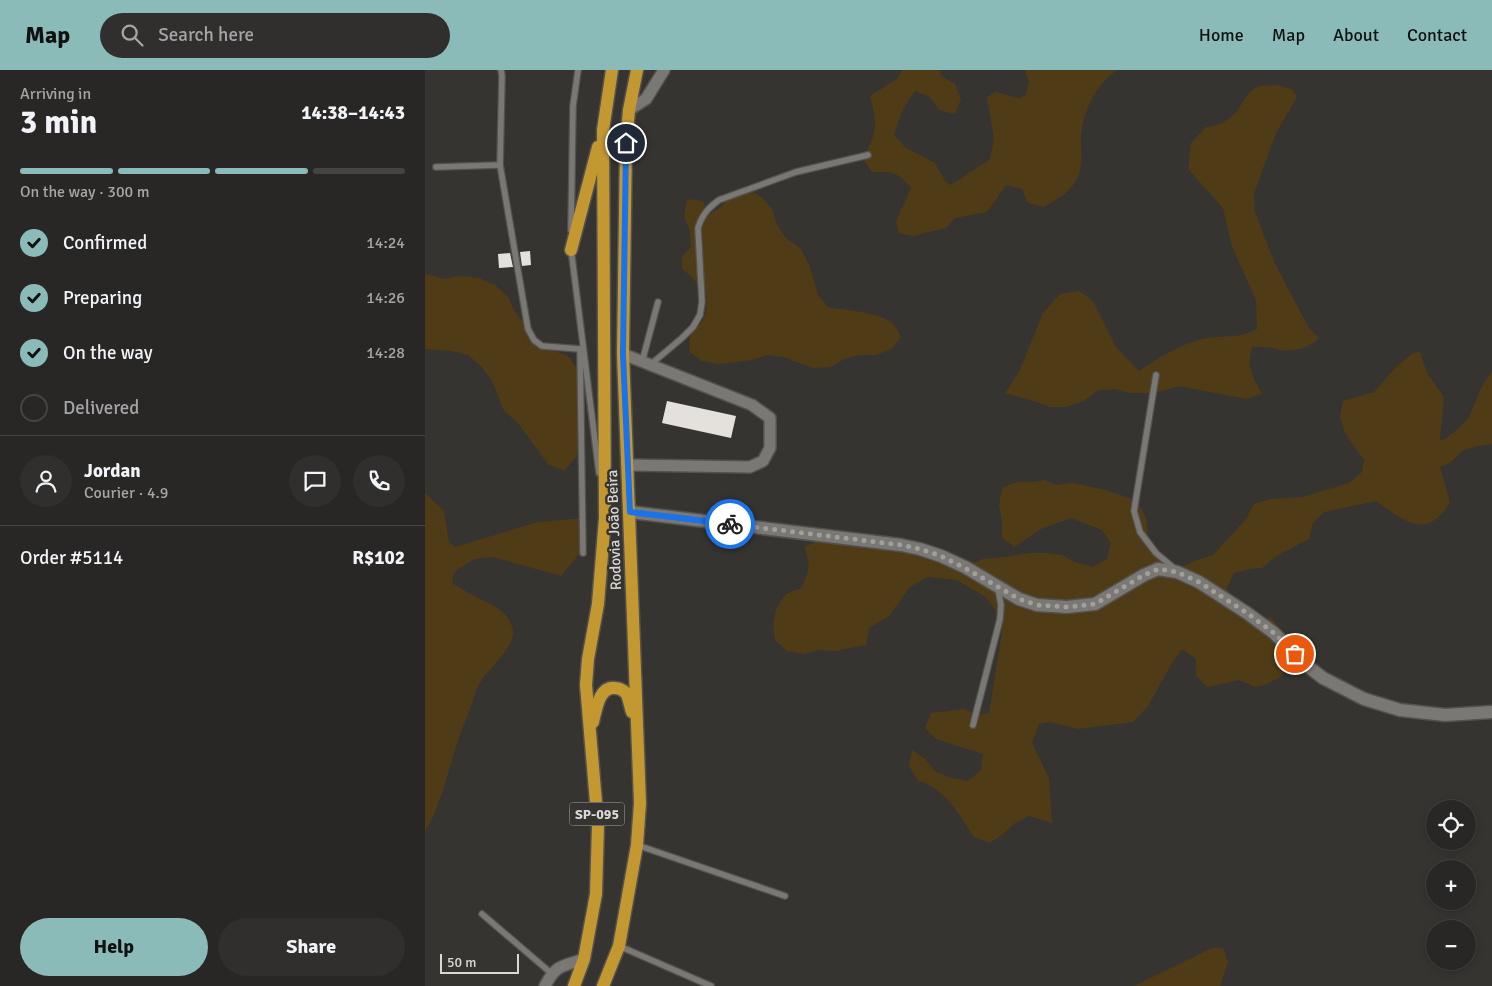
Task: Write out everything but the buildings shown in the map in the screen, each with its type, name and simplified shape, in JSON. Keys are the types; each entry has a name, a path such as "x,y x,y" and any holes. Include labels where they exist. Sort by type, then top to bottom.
{"main road":[{"name":"Rodovia João Beira","path":"574,986 583,959 596,894 598,826 586,686 587,659 598,604 605,518 603,130 612,70"},
{"name":"Rodovia João Beira","path":"603,986 617,951 637,845 640,803 623,354 626,143 629,110 637,70"},
{"path":"571,250 603,130"},
{"path":"591,733 598,702 603,692 611,687 620,688 626,693 637,726"}],"street":[{"path":"629,110 646,99 664,70"},
{"path":"623,354 751,405 770,418 771,448 763,461 749,467 628,465"},
{"path":"630,512 901,545 920,549 949,560 1019,599 1037,605 1067,607 1095,604 1144,575 1158,569 1177,572 1199,582 1247,613 1274,633 1323,678 1364,699 1400,710 1445,715 1492,712"},
{"path":"610,986 617,951"},
{"path":"545,986 551,973 557,968 583,959"}],"lane":[{"path":"501,70 501,165 528,329 534,340 541,346 580,349"},
{"path":"578,70 573,106 571,250 605,518"},
{"path":"646,363 682,338 693,328 700,315 698,228 702,217 710,207 719,200 796,172 867,155"},
{"path":"436,167 501,165"},
{"path":"646,363 658,302"},
{"path":"579,322 583,553"},
{"path":"1156,375 1135,511 1140,532 1157,553 1177,572"},
{"path":"973,725 1000,618 1001,604 997,586"},
{"path":"637,845 785,896"},
{"path":"482,914 551,973"},
{"path":"617,951 711,986"}],"shaded area":[{"path":"902,70 940,70 941,76 955,84 961,99 955,114 939,110 930,97 915,91 902,112 894,135 906,148 935,163 945,181 951,185 990,159 994,139 987,97 996,92 1019,98 1026,95 1029,82 1025,70 1117,70 1102,83 1091,100 1082,129 1080,170 1077,180 1065,194 1044,207 1028,203 1022,189 1006,185 987,212 955,218 946,228 913,236 898,233 896,221 911,188 894,174 872,172 863,159 875,128 870,96 897,79"},
{"path":"1276,85 1292,89 1297,97 1276,133 1254,193 1255,212 1275,264 1309,328 1319,338 1301,349 1284,351 1268,347 1252,347 1249,364 1262,394 1246,399 1179,386 1163,391 1146,393 1130,393 1114,389 1097,391 1084,401 1066,407 1050,407 1005,393 1019,372 1043,313 1060,294 1079,291 1093,301 1116,347 1139,371 1168,353 1191,343 1206,338 1243,335 1257,329 1256,300 1232,247 1223,208 1188,169 1191,143 1206,127 1220,124 1229,118 1256,87"},
{"path":"747,188 761,197 772,209 777,225 786,238 800,248 809,264 818,295 829,308 871,314 892,323 901,337 891,349 876,355 860,355 844,359 830,367 813,368 783,357 767,355 752,360 719,364 702,361 689,351 690,335 700,325 705,316 707,300 706,292 682,268 682,257 691,247 690,231 684,216 687,199 703,201 709,215 722,206 732,194"},
{"path":"425,274 444,279 460,276 479,278 495,285 508,297 515,312 542,346 568,356 578,370 584,385 580,440 576,457 564,471 548,464 518,423 504,411 492,381 482,367 468,355 451,351 425,349"},
{"path":"1420,352 1427,373 1444,397 1440,440 1445,439 1458,429 1469,417 1482,386 1492,371 1492,444 1462,451 1451,462 1440,467 1450,502 1441,514 1433,521 1415,524 1396,515 1376,501 1324,512 1313,523 1309,539 1276,556 1262,568 1234,573 1227,588 1231,604 1261,617 1271,618 1303,654 1279,678 1255,687 1239,680 1207,687 1196,675 1196,659 1182,649 1148,706 1133,722 1078,729 1050,722 1039,724 1032,743 1049,778 1052,823 1029,816 1015,823 990,843 974,837 945,797 933,787 918,780 909,766 912,750 925,759 936,772 951,778 968,781 981,770 983,754 936,739 925,728 931,713 964,709 979,715 989,713 1002,632 998,614 986,597 957,580 927,577 910,587 889,616 869,628 866,645 835,651 819,650 803,654 787,651 775,640 773,623 777,607 786,594 801,588 808,572 809,563 804,547 841,531 963,563 1029,553 1062,555 1077,563 1093,567 1107,559 1111,543 1102,530 1071,518 1041,529 1014,547 1002,537 999,505 1002,488 1017,482 1045,480 1056,485 1073,483 1106,490 1137,501 1146,518 1148,535 1166,563 1182,567 1213,555 1246,519 1254,504 1270,499 1302,497 1349,483 1362,472 1364,460 1345,433 1340,417 1343,401 1374,392 1397,366 1413,353"},
{"path":"425,493 444,511 449,542 455,547 538,522 585,518 585,547 561,576 493,557 474,559 454,572 452,583 498,608 506,615 513,631 513,637 505,652 477,688 441,797 425,832"},
{"path":"1212,948 1223,948 1228,962 1220,986 1134,986"}],"way so far":[{"path":"730,524 920,549 941,556 1019,599 1037,605 1067,607 1095,604 1144,575 1158,569 1177,572 1199,582 1247,613 1274,633 1295,654"}],"route":[{"path":"626,143 623,354 630,512 730,524"}]}
